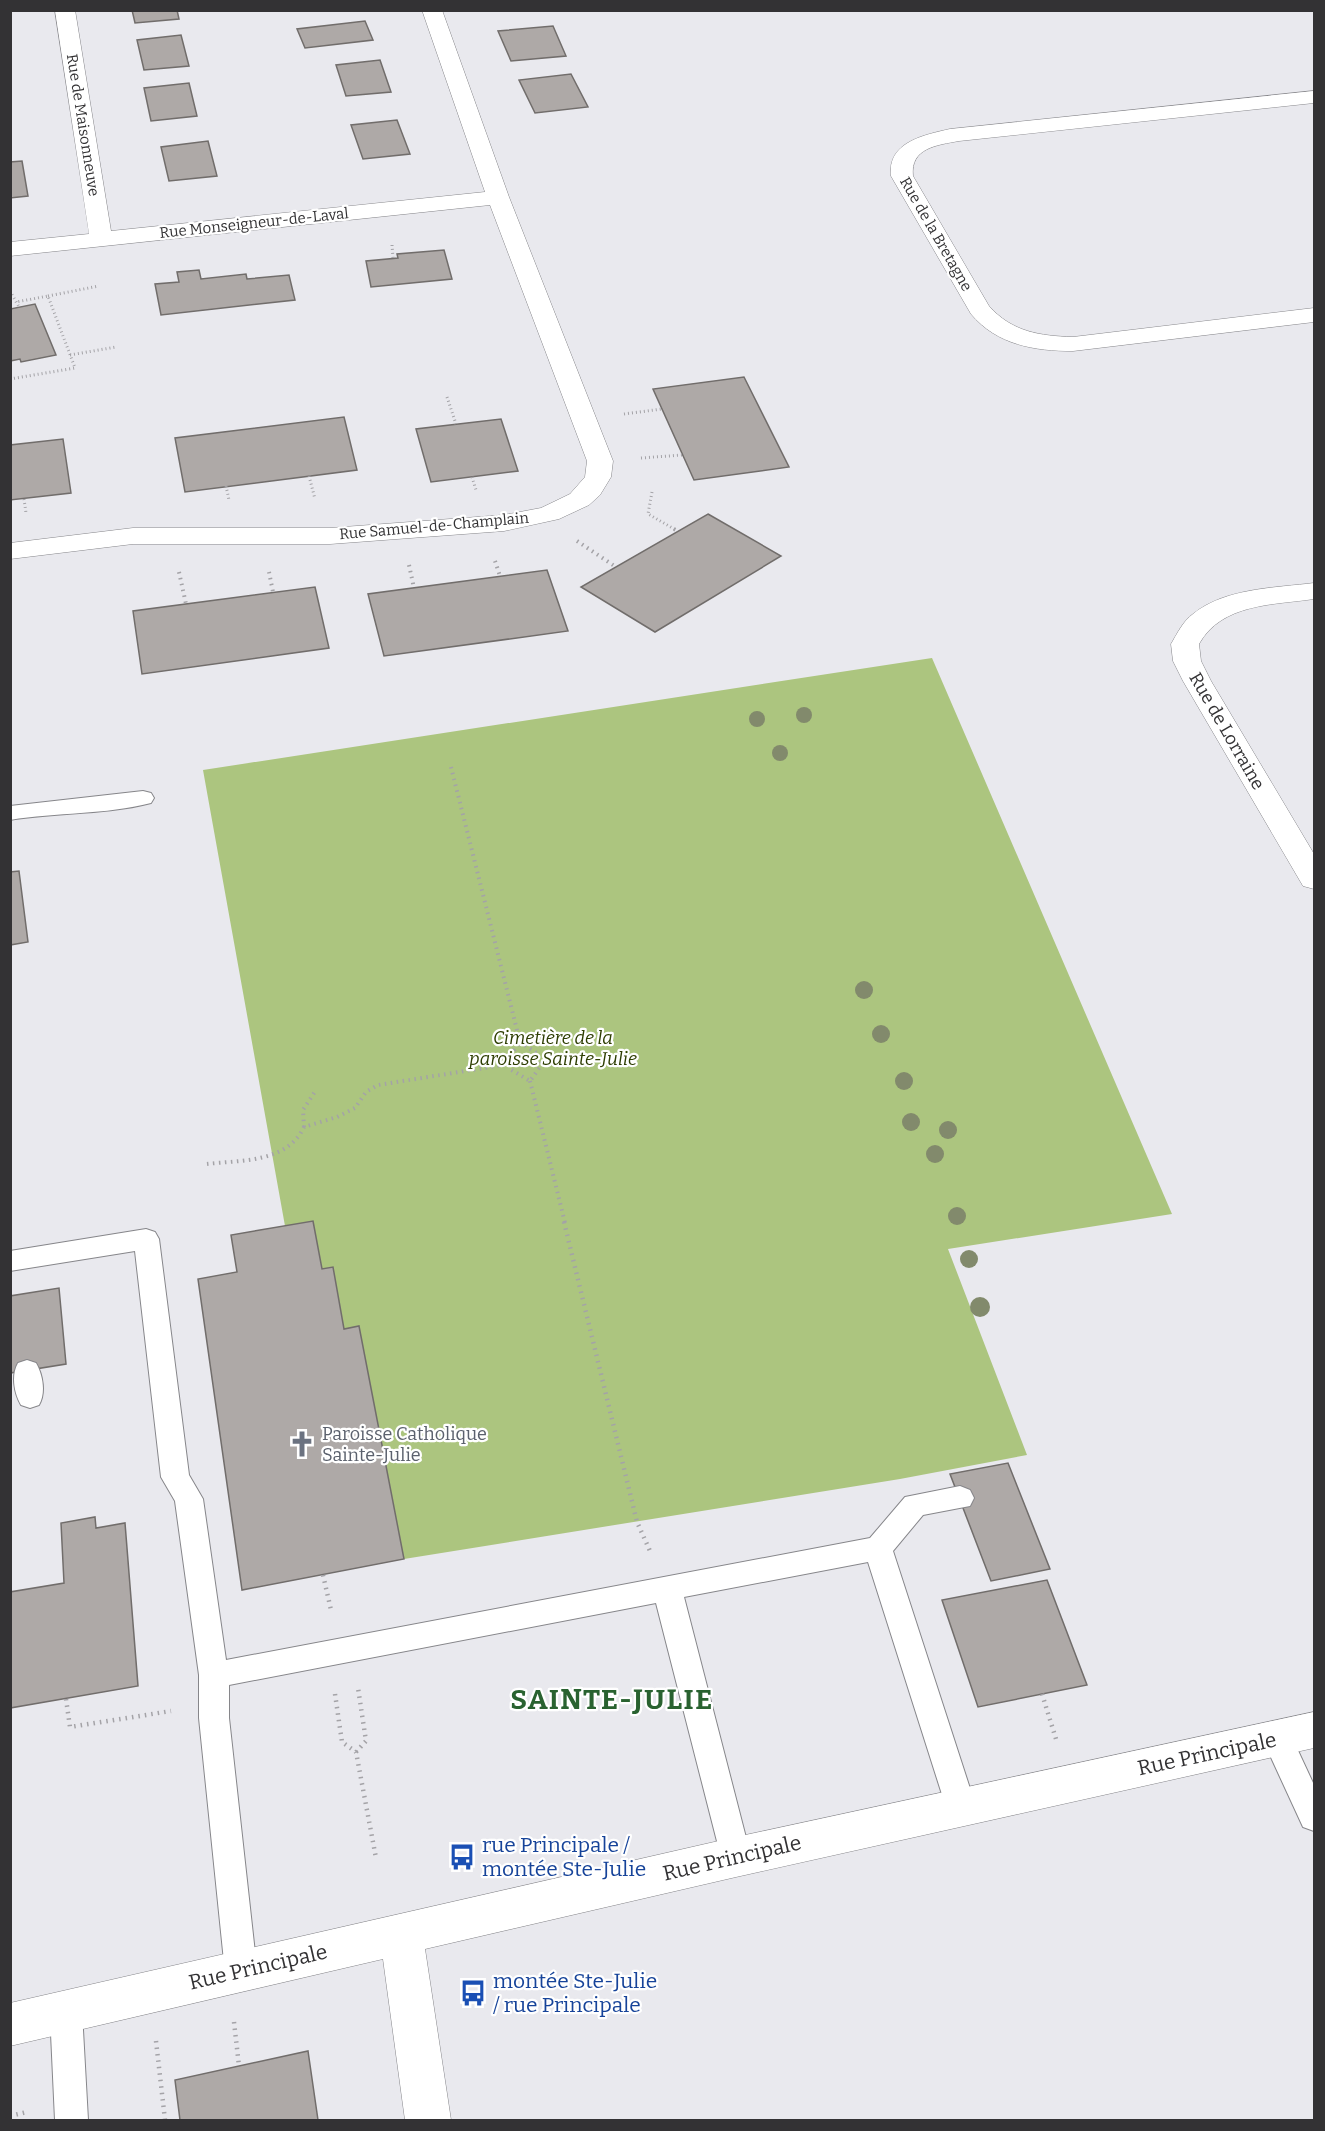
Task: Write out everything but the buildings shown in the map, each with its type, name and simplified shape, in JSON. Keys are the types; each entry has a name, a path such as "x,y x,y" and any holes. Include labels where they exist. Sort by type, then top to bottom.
{"street":[{"name":"Rue de Maisonneuve","path":"65,10 102,239"},
{"name":"Rue Samuel-de-Champlain","path":"10,551 133,536 330,536 485,524 532,518 550,513 566,507 583,496 595,484 600,473 600,462 498,197 432,10"},
{"name":"Rue de la Bretagne","path":"1314,96 959,134 922,143 903,158 899,167 902,176 979,309 986,319 1009,333 1054,344 1084,343 1314,315"},
{"name":"Rue Monseigneur-de-Laval","path":"10,249 498,197"},
{"name":"Rue de Lorraine","path":"1314,591 1272,597 1221,609 1203,619 1185,644 1187,661 1197,681 1314,879"},
{"name":"Rue Principale","path":"10,2025 736,1857 1295,1734"},
{"path":"401,1934 428,2121"}],"lane":[{"path":"10,813 47,807 70,808 143,798"},
{"path":"10,1261 146,1239 175,1477 189,1499 214,1675 214,1718 241,1971"},
{"path":"214,1675 878,1548 915,1505 960,1498"},
{"path":"878,1548 961,1808"},
{"path":"667,1588 736,1857"},
{"path":"1295,1734 1314,1817"},
{"path":"66,2012 72,2121"}],"path":[{"path":"16,302 99,286"},
{"path":"10,291 19,307"},
{"path":"10,379 75,368 48,296"},
{"path":"70,355 116,347"},
{"path":"447,396 456,424"},
{"path":"652,492 648,514 678,531"},
{"path":"451,767 520,1042 538,1054 540,1067 530,1081"},
{"path":"520,1042 508,1059 509,1065 510,1069 530,1081 637,1522"},
{"path":"304,1127 337,1117 355,1108 366,1092 378,1084 509,1065"},
{"path":"207,1164 268,1155 286,1149 298,1140 304,1127 303,1110 316,1090"},
{"path":"323,1575 331,1614"},
{"path":"356,1752 366,1741 357,1687"},
{"path":"335,1692 342,1742 356,1752 376,1858"},
{"path":"1042,1695 1056,1740"},
{"path":"66,1699 70,1727 179,1710"},
{"path":"234,2018 238,2066"},
{"path":"155,2035 165,2121"}],"green space":[{"name":"Cimetière de la paroisse Sainte-Julie","path":"932,658 1172,1214 948,1249 1027,1455 900,1479 404,1559 359,1326 344,1329 333,1267 322,1269 313,1221 285,1226 203,770"}],"place":[{"name":"Paroisse Catholique Sainte-Julie","path":"302,1444"},
{"name":"rue Principale / montée Ste-Julie","path":"462,1857"},
{"name":"montée Ste-Julie / rue Principale","path":"473,1993"}],"district":[{"name":"SAINTE-JULIE","path":"612,1699"}]}
